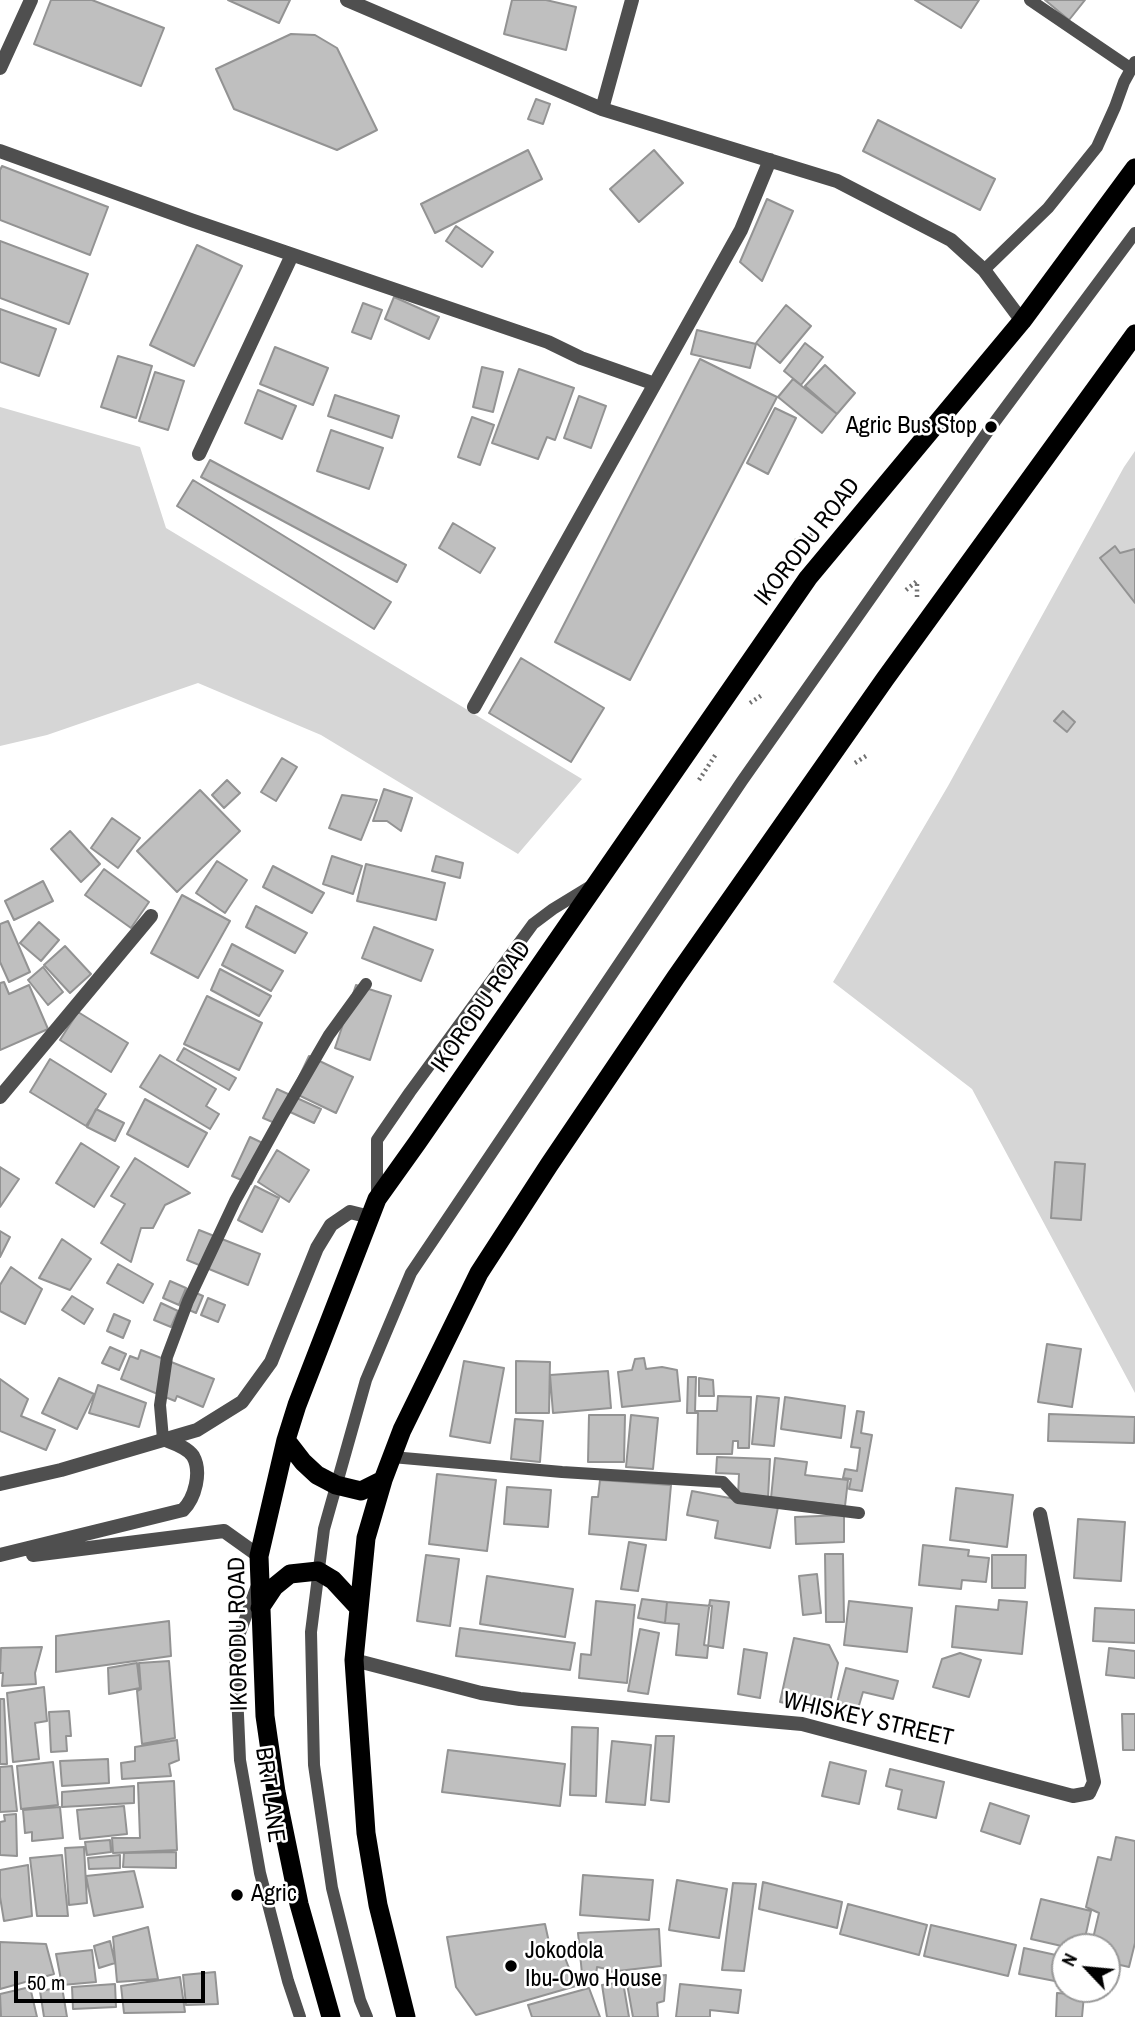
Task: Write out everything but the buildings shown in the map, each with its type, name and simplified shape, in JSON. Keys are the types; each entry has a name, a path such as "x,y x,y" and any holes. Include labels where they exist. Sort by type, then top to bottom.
{"highway":[{"name":"IKORODU ROAD","path":"331,2017 299,1904 276,1791 265,1716 260,1556 286,1440 297,1405 374,1208 808,578 1022,321 1135,167"},
{"path":"406,2017 378,1906 366,1833 354,1660 366,1538 383,1480 407,1419 479,1273 549,1165 676,977 885,678 1135,334"},
{"path":"286,1440 317,1475 336,1485 360,1491 383,1480"},
{"path":"260,1608 274,1587 290,1574 318,1572 333,1580 358,1607"}],"street":[{"path":"0,68 31,0"},
{"path":"348,0 602,109 837,181 951,240 984,270 1022,321"},
{"path":"602,109 632,0"},
{"path":"0,151 292,255 548,342 581,358 655,384"},
{"path":"474,707 741,230 770,160"},
{"path":"199,454 292,255"},
{"path":"0,1097 151,916"},
{"path":"0,1484 61,1470 197,1430 242,1402 271,1362 317,1248 331,1225 350,1212 374,1208"},
{"path":"0,1557 183,1510 191,1503 195,1490 197,1475 193,1457 184,1448 163,1439"},
{"name":"WHISKEY STREET","path":"354,1660 481,1693 520,1699 802,1724 1073,1796 1089,1793 1094,1782 1040,1514"},
{"path":"0,1557 224,1531 260,1556"}],"lane":[{"path":"984,270 1048,208 1097,147 1133,65 1030,0"},
{"path":"367,2017 360,2000 332,1888 314,1765 311,1632 324,1529 336,1485 366,1380 411,1273 742,781 991,427 1135,233"},
{"path":"374,1208 377,1140 410,1091 533,924 598,881"},
{"path":"163,1439 160,1405 167,1357 188,1301 235,1201 282,1116 329,1035 366,984"},
{"path":"392,1457 562,1472 723,1482 738,1498 859,1513"},
{"name":"BRT LANE","path":"260,1577 235,1647 240,1759 260,1872 300,2017"}],"path":[{"path":"906,590 917,580 917,599"},
{"path":"751,702 762,695"}],"shaded area":[{"path":"0,407 140,447 166,528 582,779 518,854 321,735 198,683 47,735 0,746"},
{"path":"1135,451 1135,1393 972,1089 833,982 948,786"}],"place":[{"name":"Agric Bus Stop","path":"991,427"},
{"name":"Agric","path":"237,1895"},
{"name":"Jokodola Ibu-Owo House","path":"511,1966"}]}
